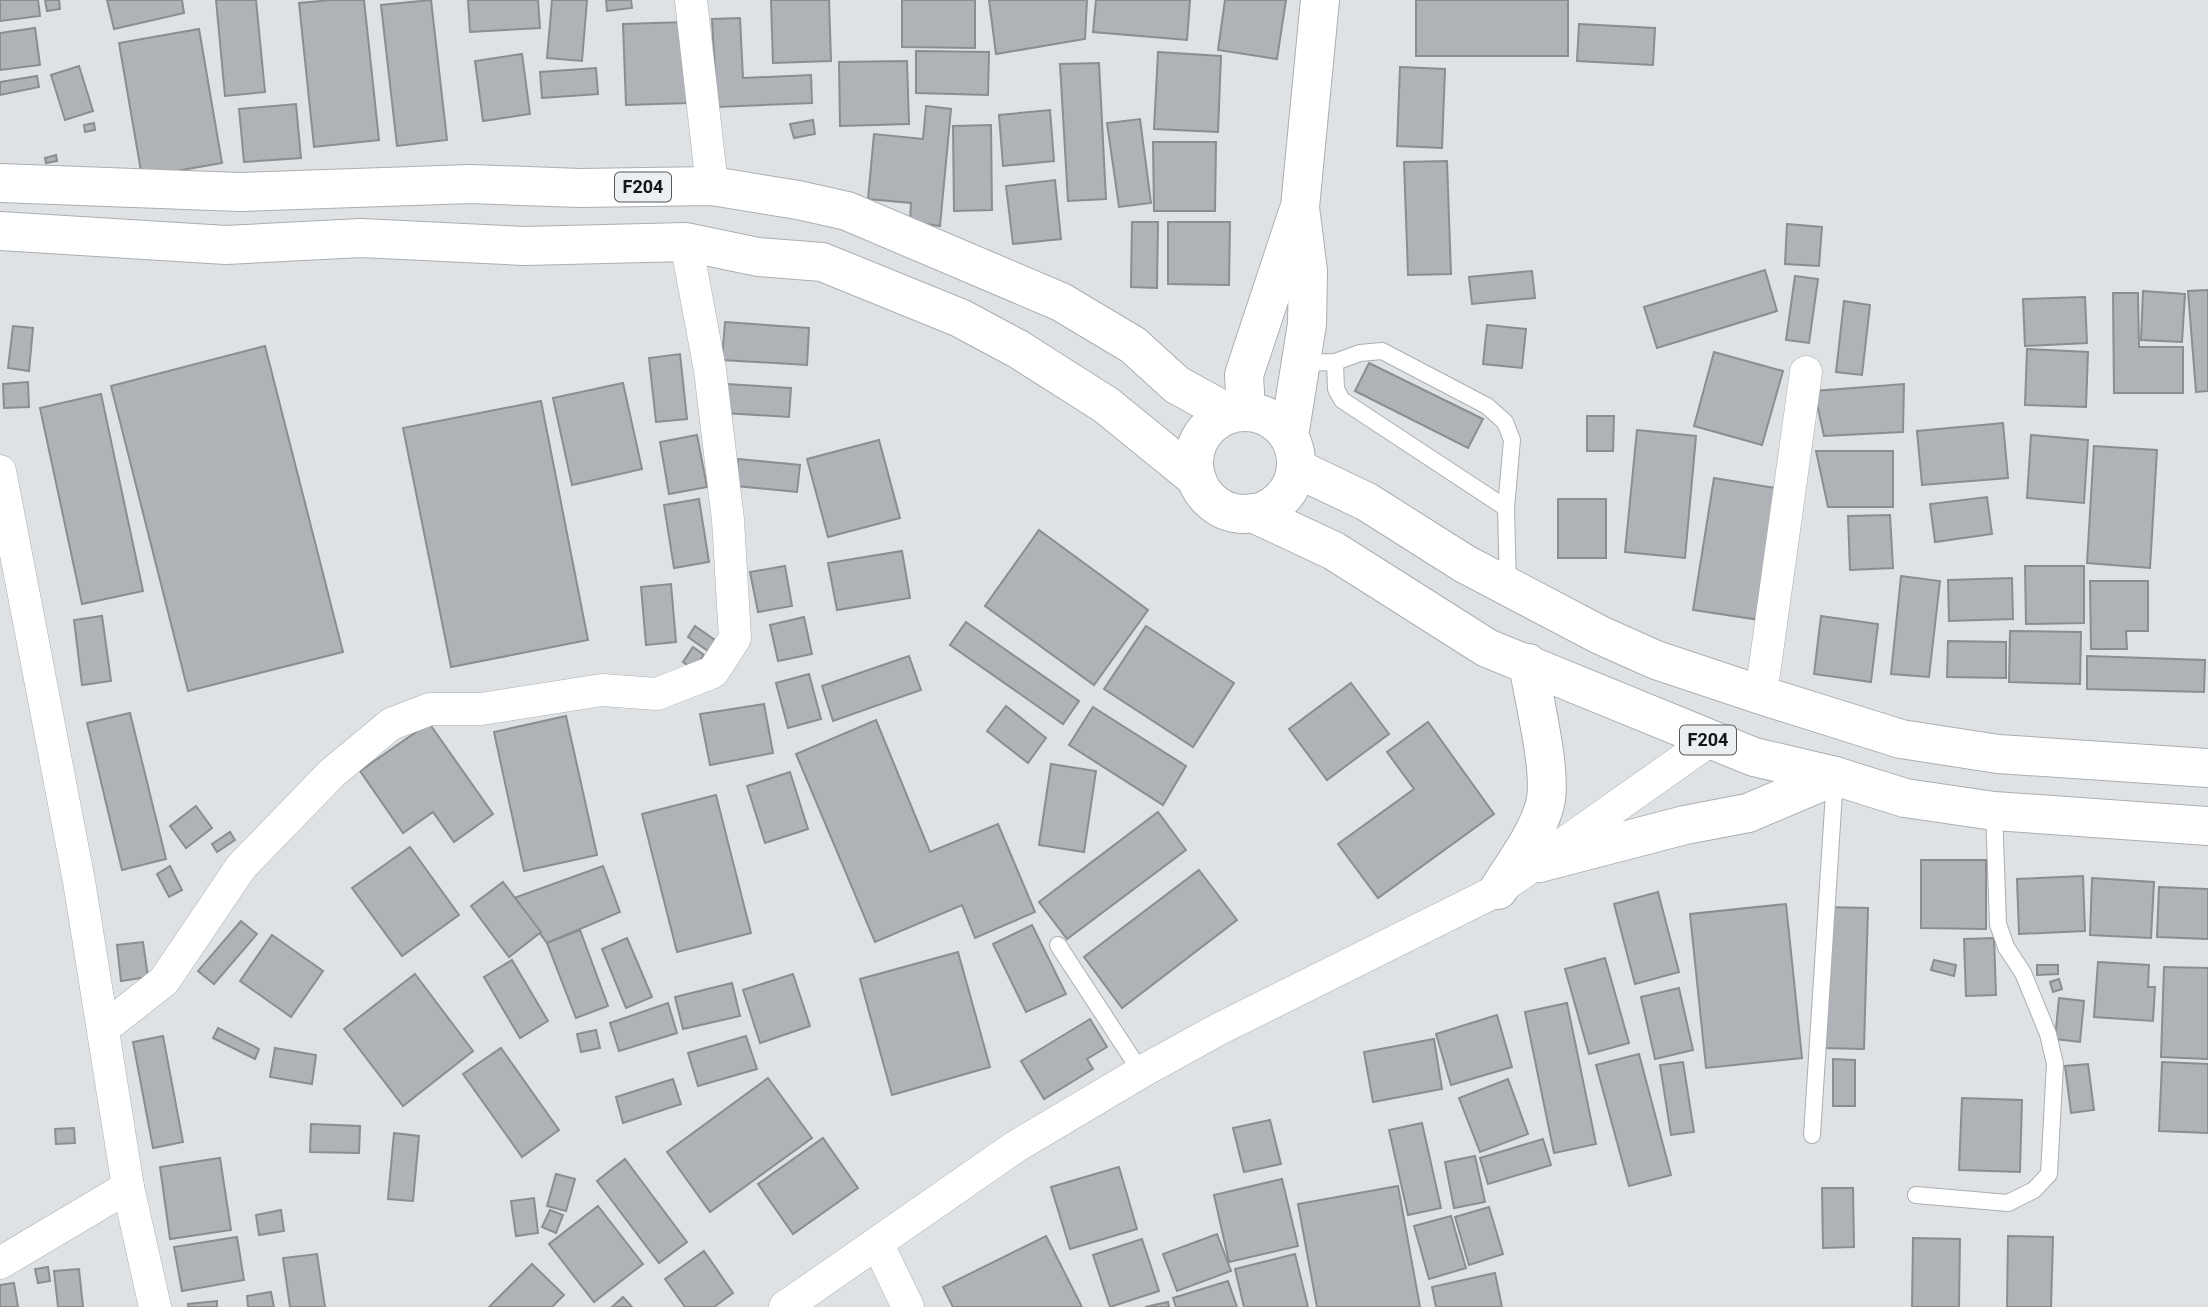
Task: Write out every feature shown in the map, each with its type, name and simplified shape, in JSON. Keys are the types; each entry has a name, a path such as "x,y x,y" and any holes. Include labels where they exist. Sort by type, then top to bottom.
{"main road":[{"path":"1253,513 1269,508 1282,498 1291,484 1292,452 1317,362 1307,324 1308,271 1300,207 1320,0"},
{"name":"F204","path":"0,183 240,192 470,184 580,188 712,186 846,211 1061,302 1123,339 1177,385 1238,413 1263,415 1278,423 1292,452 1367,502 1508,588 1656,660 1915,741 1998,754 2208,768"},
{"path":"1197,479 1194,463 1196,447 1215,421 1238,413 1244,375 1300,207"},
{"name":"F204","path":"0,231 226,245 361,238 524,246 686,243 758,257 822,262 960,318 1018,349 1106,405 1197,479 1206,495 1219,507 1236,513 1253,513 1334,551 1487,648 1709,741 1754,757 1835,776 1905,798 1994,811 2053,813 2208,826"},
{"path":"1498,890 1538,825 1546,801 1546,778 1528,663"},
{"path":"1539,863 1685,825 1748,813 1835,776"}],"street":[{"path":"691,0 712,186"},
{"path":"104,1028 164,981 241,867 332,773 391,724 430,709 481,709 602,690 657,694 713,672 735,638 729,533 710,370 686,243"},
{"path":"1761,695 1806,372"},
{"path":"0,471 104,1028 128,1187 155,1307"},
{"path":"785,1307 878,1245 1015,1147 1141,1072 1219,1029 1498,890 1709,741"},
{"path":"0,1263 128,1187"},
{"path":"878,1245 908,1307"}],"lane":[{"path":"1506,508 1342,400 1317,362 1382,351 1487,406 1505,422 1512,440 1506,508 1508,588"},
{"path":"1812,1135 1835,776"},
{"path":"1916,1195 2008,1203 2034,1190 2049,1174 2055,1064 2048,1034 2023,973 2006,947 1998,924 1994,811"},
{"path":"1058,945 1141,1072"}],"building":[{"path":"0,0 38,0 40,16 0,21"},
{"path":"45,0 59,0 60,9 47,11"},
{"path":"107,0 182,0 184,13 114,29"},
{"path":"216,0 256,0 265,92 225,96"},
{"path":"364,0 379,140 314,147 299,3"},
{"path":"431,0 447,140 397,146 381,5"},
{"path":"468,0 538,0 540,28 470,32"},
{"path":"552,0 587,0 582,61 547,58"},
{"path":"606,0 631,0 632,8 607,11"},
{"path":"771,0 829,0 831,61 773,63"},
{"path":"902,0 975,0 975,48 902,47"},
{"path":"989,0 1087,0 1085,39 996,54"},
{"path":"1096,0 1190,0 1187,40 1093,32"},
{"path":"1225,0 1286,0 1277,59 1218,50"},
{"path":"1416,0 1568,0 1568,56 1416,56"},
{"path":"740,18 743,78 811,75 812,103 717,107 712,19"},
{"path":"687,22 690,103 626,105 623,24"},
{"path":"1579,24 1655,28 1653,65 1577,61"},
{"path":"35,28 40,65 0,70 0,33"},
{"path":"199,29 222,163 142,177 119,43"},
{"path":"916,51 989,52 988,95 916,93"},
{"path":"1158,52 1221,56 1218,132 1154,129"},
{"path":"522,54 530,114 483,121 475,61"},
{"path":"907,61 909,124 840,126 839,62"},
{"path":"1099,63 1106,199 1068,201 1060,64"},
{"path":"79,66 93,111 65,120 51,75"},
{"path":"1400,67 1445,69 1442,148 1397,146"},
{"path":"596,68 598,94 542,98 540,72"},
{"path":"37,76 39,87 0,95 0,82"},
{"path":"296,104 301,158 244,162 239,109"},
{"path":"926,106 951,109 940,226 910,222 911,203 868,199 874,134 923,139"},
{"path":"1050,110 1054,161 1003,166 999,115"},
{"path":"1140,119 1151,203 1119,207 1107,123"},
{"path":"813,120 815,134 794,138 790,124"},
{"path":"94,123 95,130 85,132 84,125"},
{"path":"991,125 992,210 954,211 953,126"},
{"path":"1153,142 1216,142 1215,211 1154,211"},
{"path":"56,155 57,161 46,163 45,158"},
{"path":"1447,161 1451,274 1408,275 1404,162"},
{"path":"1055,180 1061,239 1013,244 1006,186"},
{"path":"1132,222 1158,222 1157,288 1131,287"},
{"path":"1168,222 1230,222 1229,285 1168,284"},
{"path":"1787,224 1822,227 1819,266 1785,264"},
{"path":"1765,270 1777,311 1657,348 1644,307"},
{"path":"1532,271 1535,298 1472,304 1469,277"},
{"path":"1795,276 1818,279 1809,343 1786,340"},
{"path":"2208,290 2208,391 2196,392 2188,291"},
{"path":"2143,291 2185,294 2182,342 2141,340"},
{"path":"2113,293 2138,293 2139,347 2183,347 2183,393 2114,393"},
{"path":"2085,297 2087,343 2025,346 2023,299"},
{"path":"1844,301 1870,305 1862,375 1836,372"},
{"path":"725,322 809,328 807,365 722,360"},
{"path":"1487,325 1526,329 1522,368 1483,364"},
{"path":"13,326 33,328 29,371 8,368"},
{"path":"265,346 343,652 188,691 111,386"},
{"path":"2027,349 2088,352 2086,407 2025,405"},
{"path":"1714,352 1783,371 1762,445 1694,426"},
{"path":"680,354 687,419 656,422 649,358"},
{"path":"1369,363 1483,419 1468,448 1355,391"},
{"path":"28,382 29,407 4,408 3,384"},
{"path":"623,383 642,469 572,485 553,398"},
{"path":"726,384 791,388 789,417 724,413"},
{"path":"1904,384 1903,432 1824,436 1814,391"},
{"path":"101,394 143,591 82,604 40,408"},
{"path":"541,401 588,640 451,667 403,428"},
{"path":"1587,416 1614,416 1613,451 1587,451"},
{"path":"2003,423 2008,478 1922,485 1917,431"},
{"path":"1637,430 1696,436 1685,558 1625,552"},
{"path":"697,435 707,487 669,494 660,442"},
{"path":"2031,435 2088,440 2084,503 2027,498"},
{"path":"879,440 900,518 828,537 807,459"},
{"path":"2094,446 2157,450 2150,568 2087,563"},
{"path":"1816,451 1893,451 1893,507 1828,507"},
{"path":"738,459 800,465 797,492 736,486"},
{"path":"1714,478 1781,489 1760,620 1693,610"},
{"path":"1987,497 1992,534 1935,542 1930,504"},
{"path":"699,499 709,562 674,568 664,505"},
{"path":"1558,499 1606,499 1606,558 1558,558"},
{"path":"1890,515 1893,568 1850,570 1848,516"},
{"path":"1039,530 1148,610 1094,685 985,606"},
{"path":"902,551 910,598 837,610 828,563"},
{"path":"785,566 792,606 758,612 750,572"},
{"path":"2025,566 2084,566 2084,623 2026,624"},
{"path":"1901,576 1940,581 1929,677 1891,674"},
{"path":"2012,578 2013,619 1949,621 1948,580"},
{"path":"2090,581 2148,581 2148,631 2126,631 2127,649 2091,649"},
{"path":"671,584 676,642 646,645 641,587"},
{"path":"102,616 111,681 82,685 74,620"},
{"path":"1821,616 1878,624 1871,682 1814,674"},
{"path":"804,617 812,654 778,661 770,625"},
{"path":"966,622 1079,701 1063,724 950,645"},
{"path":"695,626 715,640 708,651 688,637"},
{"path":"1146,626 1234,683 1193,747 1104,689"},
{"path":"2010,631 2081,632 2080,684 2009,682"},
{"path":"1948,641 2006,642 2006,678 1947,677"},
{"path":"693,647 704,655 693,669 683,662"},
{"path":"909,656 921,690 833,721 822,686"},
{"path":"2087,656 2205,660 2204,692 2087,689"},
{"path":"809,674 821,719 788,728 776,683"},
{"path":"1351,683 1389,734 1327,780 1289,729"},
{"path":"764,704 773,753 710,765 700,714"},
{"path":"1006,706 1046,738 1028,763 987,731"},
{"path":"1093,707 1186,766 1163,805 1069,745"},
{"path":"130,713 166,859 122,870 87,723"},
{"path":"566,716 597,855 524,871 494,732"},
{"path":"876,720 930,852 998,824 1035,912 975,938 962,905 875,942 796,754"},
{"path":"1428,722 1494,814 1378,898 1338,844 1414,789 1387,752"},
{"path":"429,723 493,814 454,842 433,812 403,833 360,771"},
{"path":"1051,764 1096,771 1084,852 1039,845"},
{"path":"790,772 808,829 765,843 747,786"},
{"path":"716,795 751,933 677,952 642,814"},
{"path":"196,806 212,828 186,848 170,826"},
{"path":"1158,812 1186,850 1067,939 1039,902"},
{"path":"230,832 235,840 217,852 212,844"},
{"path":"410,847 459,915 402,956 352,888"},
{"path":"1921,860 1986,860 1986,929 1921,928"},
{"path":"170,866 182,890 169,897 157,874"},
{"path":"603,866 620,912 547,943 514,898"},
{"path":"1199,870 1237,920 1122,1008 1084,957"},
{"path":"2083,876 2085,931 2019,934 2017,879"},
{"path":"2092,878 2154,882 2151,938 2090,935"},
{"path":"503,882 541,932 509,957 471,906"},
{"path":"2159,887 2208,889 2208,939 2157,937"},
{"path":"1658,892 1679,972 1635,984 1614,904"},
{"path":"1786,904 1802,1058 1706,1068 1690,914"},
{"path":"1827,907 1868,908 1864,1049 1823,1048"},
{"path":"241,921 257,934 214,984 198,971"},
{"path":"1032,925 1066,994 1026,1012 993,944"},
{"path":"580,930 608,1006 576,1018 547,943"},
{"path":"272,935 323,971 291,1017 240,981"},
{"path":"627,938 652,997 626,1008 602,949"},
{"path":"1994,938 1996,995 1966,996 1964,939"},
{"path":"143,942 148,977 121,981 117,945"},
{"path":"958,952 990,1067 892,1095 860,979"},
{"path":"1605,958 1629,1043 1589,1054 1565,969"},
{"path":"512,960 548,1021 520,1038 484,977"},
{"path":"1934,960 1956,965 1954,976 1931,970"},
{"path":"2098,962 2149,965 2148,987 2155,987 2153,1021 2094,1017"},
{"path":"2037,965 2058,965 2058,974 2037,975"},
{"path":"2164,967 2208,968 2208,1059 2161,1057"},
{"path":"415,974 473,1051 403,1106 344,1029"},
{"path":"793,974 810,1026 760,1043 743,990"},
{"path":"2059,979 2062,989 2053,992 2050,982"},
{"path":"732,983 740,1016 683,1029 675,997"},
{"path":"1679,988 1693,1050 1655,1059 1641,997"},
{"path":"2059,998 2084,1001 2080,1042 2055,1039"},
{"path":"668,1003 677,1033 619,1051 610,1023"},
{"path":"1567,1003 1596,1144 1554,1153 1525,1012"},
{"path":"1497,1015 1512,1067 1451,1085 1436,1034"},
{"path":"1090,1019 1107,1047 1087,1059 1093,1069 1044,1099 1021,1061"},
{"path":"218,1028 259,1049 255,1059 213,1038"},
{"path":"596,1030 600,1048 581,1052 577,1034"},
{"path":"163,1036 183,1142 153,1148 133,1042"},
{"path":"746,1036 757,1069 698,1086 688,1053"},
{"path":"1434,1039 1442,1089 1373,1102 1364,1052"},
{"path":"275,1048 316,1055 312,1084 270,1077"},
{"path":"501,1048 559,1130 522,1157 463,1074"},
{"path":"1639,1054 1671,1175 1629,1186 1596,1065"},
{"path":"1833,1059 1855,1060 1855,1106 1833,1106"},
{"path":"1683,1062 1694,1132 1671,1135 1660,1065"},
{"path":"2162,1062 2208,1064 2208,1133 2159,1131"},
{"path":"2088,1064 2094,1110 2071,1113 2065,1066"},
{"path":"768,1078 812,1138 710,1212 667,1152"},
{"path":"673,1079 681,1104 623,1123 616,1097"},
{"path":"1508,1079 1528,1134 1480,1152 1459,1098"},
{"path":"1962,1098 2022,1100 2020,1172 1959,1170"},
{"path":"1270,1120 1281,1164 1244,1172 1233,1128"},
{"path":"1422,1123 1441,1208 1408,1215 1389,1130"},
{"path":"311,1124 360,1126 359,1153 310,1152"},
{"path":"74,1128 75,1143 56,1144 55,1129"},
{"path":"394,1133 419,1136 413,1201 388,1199"},
{"path":"823,1138 858,1188 793,1234 758,1184"},
{"path":"1543,1139 1551,1165 1488,1184 1480,1158"},
{"path":"1475,1156 1485,1202 1454,1208 1445,1162"},
{"path":"220,1158 231,1230 170,1239 160,1167"},
{"path":"625,1159 687,1242 659,1263 597,1181"},
{"path":"1119,1167 1137,1229 1070,1249 1051,1187"},
{"path":"556,1174 575,1179 566,1211 547,1206"},
{"path":"1282,1179 1298,1246 1229,1262 1214,1195"},
{"path":"1398,1186 1420,1307 1317,1307 1298,1204"},
{"path":"1822,1188 1853,1188 1854,1247 1823,1248"},
{"path":"534,1198 538,1233 516,1236 511,1201"},
{"path":"598,1206 643,1264 594,1302 549,1244"},
{"path":"1489,1207 1503,1254 1469,1265 1455,1217"},
{"path":"281,1210 284,1231 259,1235 256,1215"},
{"path":"550,1210 563,1215 556,1233 542,1227"},
{"path":"1451,1216 1466,1268 1429,1279 1414,1226"},
{"path":"1217,1234 1231,1271 1177,1291 1163,1254"},
{"path":"1046,1236 1082,1307 953,1307 943,1287"},
{"path":"2008,1236 2053,1237 2051,1307 2007,1307"},
{"path":"237,1237 244,1280 182,1291 174,1247"},
{"path":"1913,1238 1960,1239 1959,1307 1912,1307"},
{"path":"1142,1239 1159,1291 1110,1307 1093,1255"},
{"path":"704,1251 733,1293 714,1307 685,1307 665,1279"},
{"path":"317,1254 325,1307 290,1307 283,1258"},
{"path":"1295,1254 1308,1307 1244,1307 1235,1269"},
{"path":"532,1264 564,1295 552,1307 489,1307"},
{"path":"48,1267 50,1281 38,1283 35,1269"},
{"path":"79,1269 83,1307 58,1307 54,1271"},
{"path":"1495,1273 1502,1307 1436,1307 1432,1287"},
{"path":"1228,1281 1237,1307 1176,1307 1173,1298"},
{"path":"14,1283 18,1307 0,1307 0,1285"},
{"path":"271,1292 274,1307 248,1307 247,1296"},
{"path":"623,1297 632,1307 612,1307"},
{"path":"217,1301 217,1307 188,1307 188,1304"},
{"path":"1168,1302 1169,1307 1145,1307"}]}
